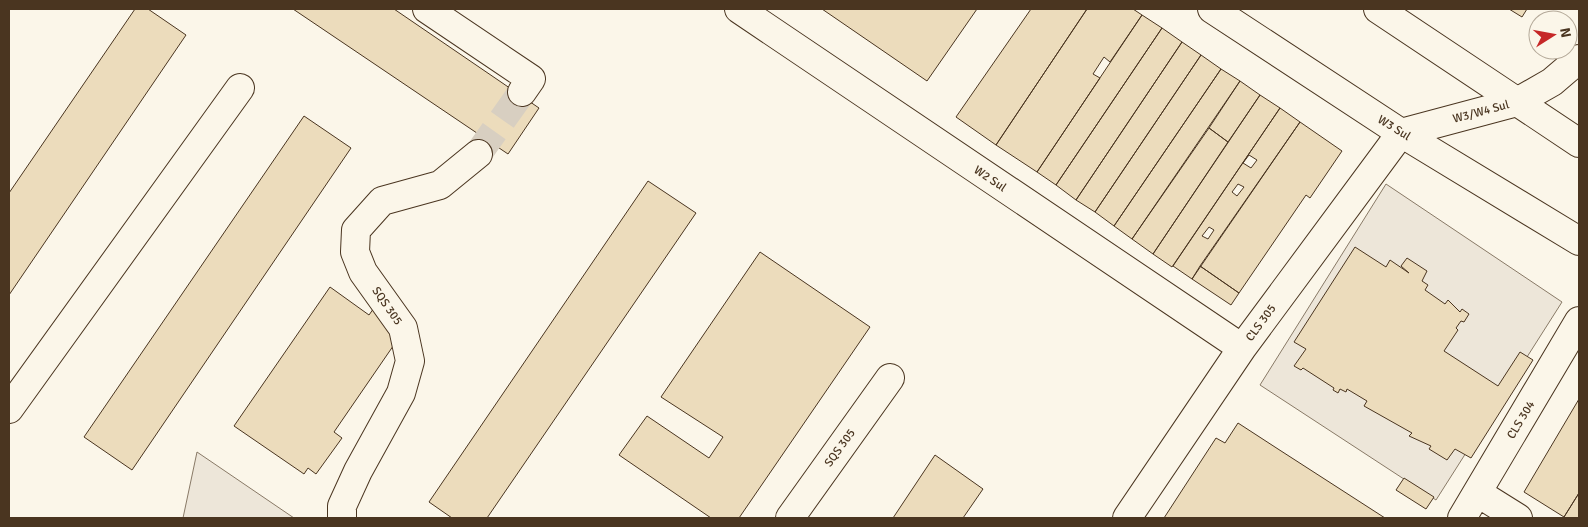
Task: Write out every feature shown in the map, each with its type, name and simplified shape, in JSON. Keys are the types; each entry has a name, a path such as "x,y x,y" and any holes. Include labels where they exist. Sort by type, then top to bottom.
{"street":[{"path":"427,9 531,78 522,92"},
{"name":"W2 Sul","path":"738,9 1242,348"},
{"name":"W3 Sul","path":"1212,9 1401,133 1579,241"},
{"path":"1378,9 1579,143"},
{"name":"W3/W4 Sul","path":"1401,133 1517,102 1552,82 1579,59"},
{"path":"9,409 240,88"},
{"name":"CLS 305","path":"1127,518 1242,348 1401,133"},
{"name":"SQS 305","path":"342,518 342,506 358,471 401,393 410,361 403,328 363,272 357,258 355,252 356,230 382,201 440,185 478,154"},
{"name":"CLS 304","path":"1462,518 1579,321"},
{"name":"SQS 305","path":"790,518 890,378"},
{"path":"1478,493 1518,518"}],"shaded area":[{"path":"1386,184 1562,302 1436,500 1260,385"},
{"path":"197,452 294,518 183,518"}],"building":[{"path":"135,9 148,9 186,35 9,295 9,193"},
{"path":"293,9 394,9 539,108 508,154"},
{"path":"822,9 977,9 927,81"},
{"path":"1031,9 1087,9 996,145 956,117"},
{"path":"1087,9 1133,9 1142,15 1110,62 1104,57 1093,74 1100,78 1037,172 996,145"},
{"path":"1509,9 1527,9 1522,17"},
{"path":"1142,15 1162,28 1056,185 1037,172"},
{"path":"1162,28 1182,42 1076,200 1056,185"},
{"path":"1182,42 1201,55 1095,212 1076,200"},
{"path":"1201,55 1221,69 1114,226 1095,212"},
{"path":"1221,69 1240,81 1132,239 1114,226"},
{"path":"1240,81 1260,95 1228,142 1209,128"},
{"path":"1260,95 1280,108 1172,267 1153,254"},
{"path":"1280,108 1300,122 1192,279 1173,266","holes":["1249,155 1257,160 1251,168 1243,163","1238,184 1244,187 1237,196 1232,192","1209,227 1214,230 1208,239 1202,236"]},
{"path":"304,116 351,148 132,470 84,437"},
{"path":"1300,122 1342,151 1310,198 1306,195 1239,293 1200,266"},
{"path":"1209,128 1228,142 1153,254 1132,239"},
{"path":"648,181 696,213 487,518 452,518 429,502"},
{"path":"1355,247 1386,267 1390,260 1409,273 1401,266 1407,258 1427,271 1422,281 1428,285 1425,290 1445,304 1448,300 1460,312 1462,309 1469,314 1464,322 1461,321 1456,328 1458,330 1444,351 1498,386 1520,352 1533,360 1471,458 1455,449 1447,460 1429,449 1431,446 1409,436 1412,433 1364,406 1367,401 1347,389 1346,392 1340,389 1338,393 1333,390 1334,388 1303,368 1301,370 1294,366 1306,349 1294,342"},
{"path":"760,252 870,327 739,518 711,518 619,455 647,416 709,458 723,437 661,397"},
{"path":"1200,266 1239,293 1231,305 1192,279"},
{"path":"330,287 369,315 376,305 400,336 334,432 342,438 316,474 308,468 304,474 234,426"},
{"path":"1579,399 1579,493 1564,517 1524,492"},
{"path":"1238,423 1385,518 1164,518 1216,438 1225,443"},
{"path":"935,455 983,489 963,518 893,518"},
{"path":"1404,478 1434,497 1426,509 1396,490"},
{"path":"1579,493 1579,518 1564,517"}],"tunnel":[{"path":"478,154 522,92"}]}
